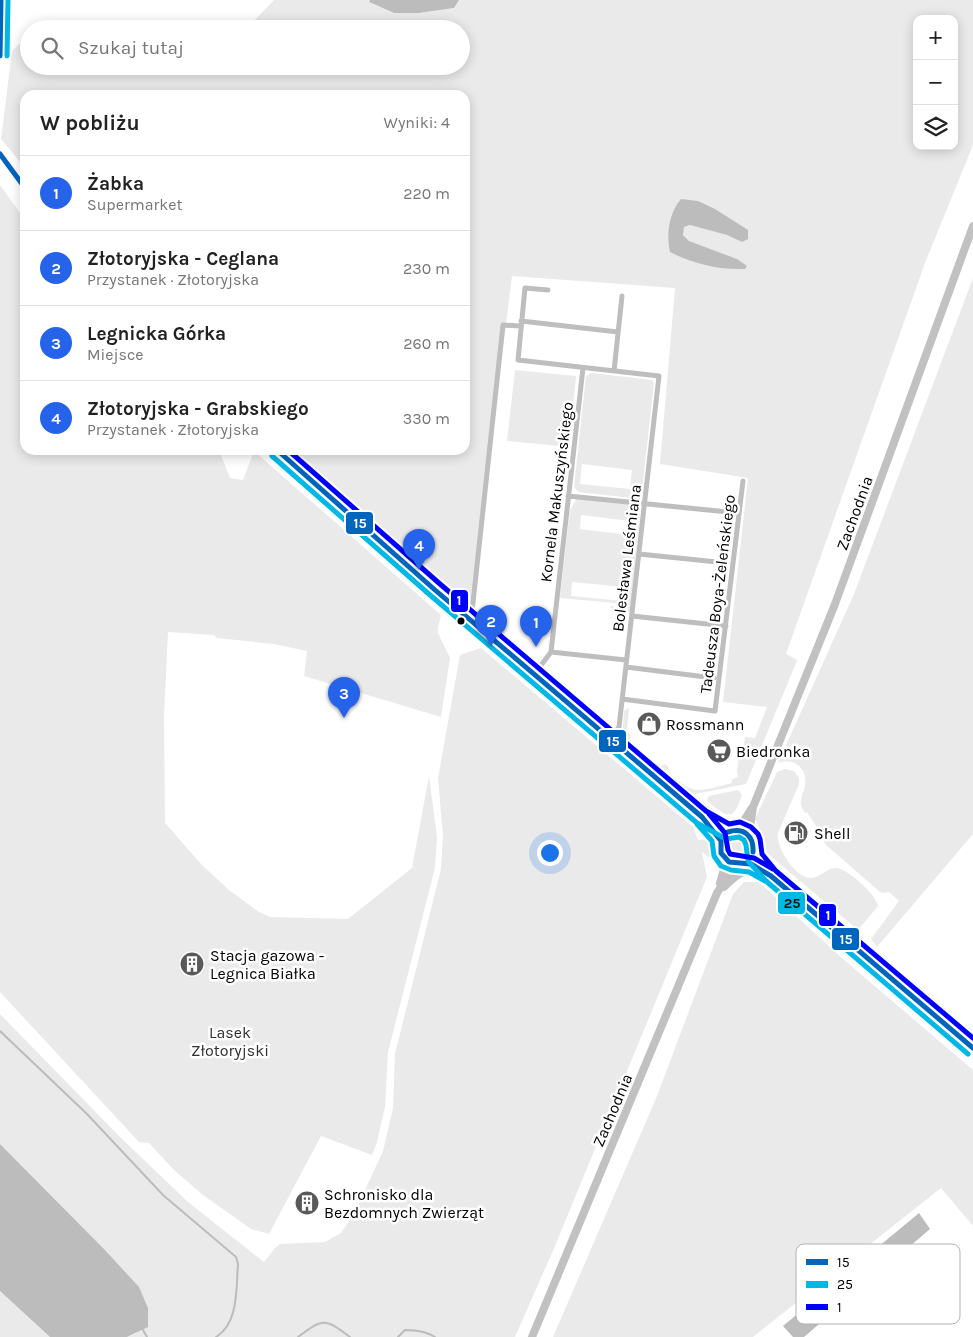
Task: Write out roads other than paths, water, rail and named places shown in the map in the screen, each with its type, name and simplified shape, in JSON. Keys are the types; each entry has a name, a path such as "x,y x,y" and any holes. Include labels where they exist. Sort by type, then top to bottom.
{"main road":[{"name":"Zachodnia","path":"749,835 754,806 835,604 973,226"},
{"name":"Zachodnia","path":"738,830 754,806"},
{"path":"738,830 744,831 749,835 754,844 753,852 749,859 735,864 723,858 720,850 721,841 728,832 738,830"},
{"path":"753,852 757,860 771,876 973,1048"},
{"name":"Zachodnia","path":"532,1337 717,893 724,869 723,858"},
{"path":"744,862 771,876"},
{"name":"Zachodnia","path":"717,893 735,864"},
{"path":"717,893 741,872 762,871"}],"street":[{"path":"0,56 1,0"},
{"path":"0,154 20,181"},
{"path":"548,290 525,288 518,360 614,371 622,296"},
{"path":"471,621 503,325 521,323 618,332"},
{"name":"Kornela Makuszyńskiego","path":"550,652 583,368"},
{"name":"Bolesława Leśmiana","path":"610,739 619,726 659,376 614,371"},
{"path":"282,455 336,505 702,817 728,832"},
{"name":"Tadeusza Boya-Żeleńskiego","path":"622,699 715,711 743,481"},
{"path":"568,496 738,513"},
{"path":"639,554 726,563"},
{"path":"632,616 726,626"},
{"path":"533,673 539,668 550,652 626,660"},
{"path":"626,667 714,678"},
{"path":"702,817 721,841"}],"waterway":[{"path":"0,1031 87,1114 163,1195 236,1257 238,1264 237,1284 233,1314 229,1323 216,1337"},
{"path":"298,1337 313,1326 324,1323 335,1326 350,1337"},
{"path":"143,1330 147,1337"},
{"path":"398,1337 405,1330 421,1331 435,1337"}],"place":[{"name":"Złotoryjska - Grabskiego","path":"419,570"},
{"name":"Złotoryjska - Ceglana","path":"491,646"},
{"name":"Żabka","path":"536,647"},
{"name":"Legnicka Górka","path":"344,718"},
{"name":"Rossmann","path":"649,724"},
{"name":"Biedronka","path":"719,751"},
{"name":"Shell","path":"796,833"},
{"name":"Stacja gazowa - Legnica Białka","path":"192,964"},
{"name":"Schronisko dla Bezdomnych Zwierząt","path":"307,1203"}],"park label":[{"name":"Lasek Złotoryjski","path":"230,1041"}]}
